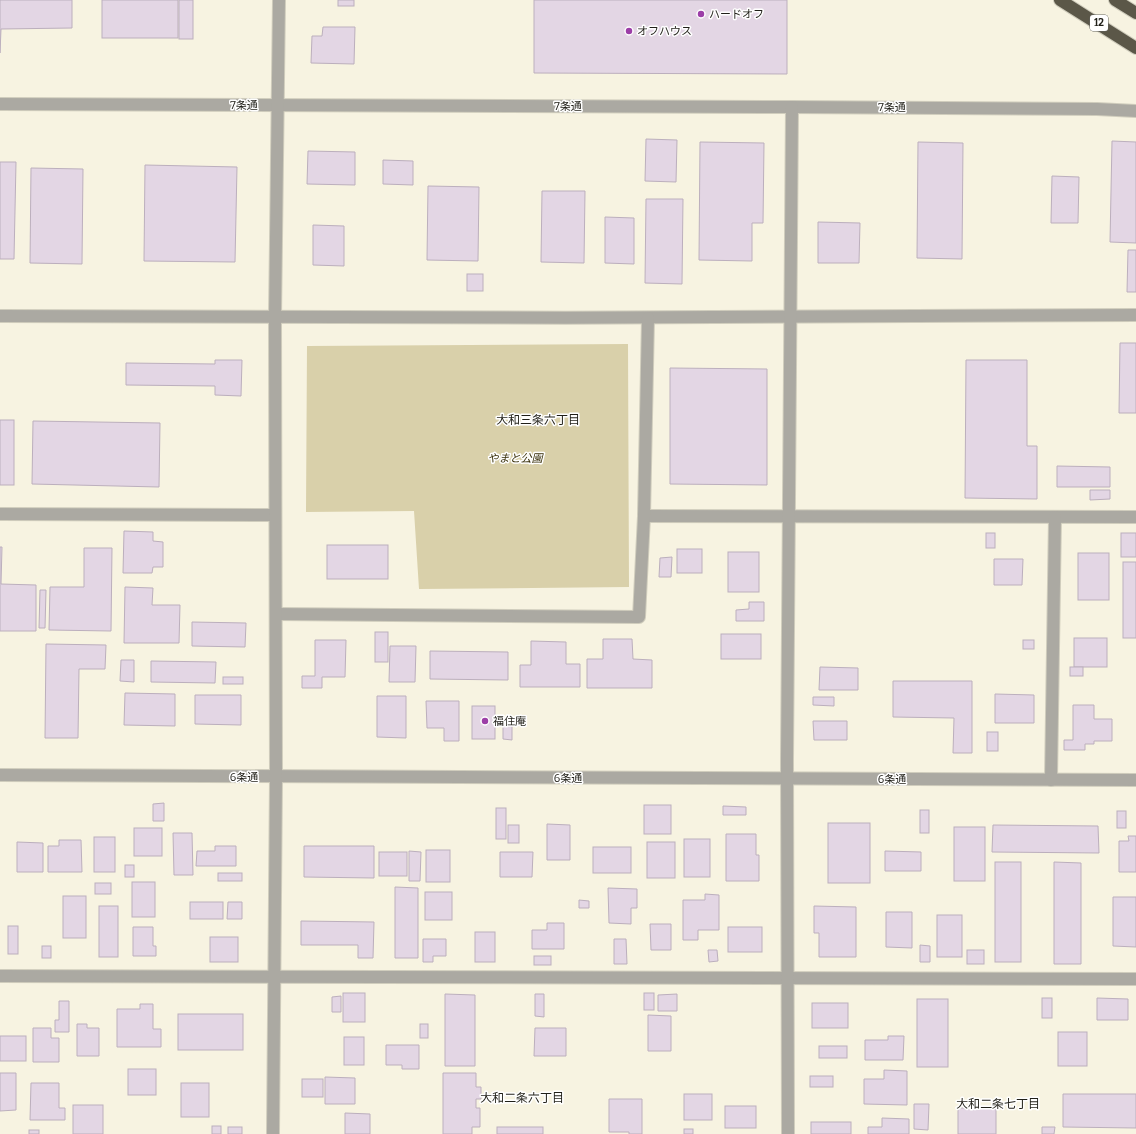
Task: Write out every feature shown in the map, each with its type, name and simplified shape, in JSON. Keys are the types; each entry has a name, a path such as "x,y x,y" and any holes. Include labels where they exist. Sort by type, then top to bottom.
{"highway":[{"name":"12","path":"1060,0 1136,48"},
{"path":"1116,0 1136,13"}],"street":[{"path":"273,1134 276,777 275,318 279,0"},
{"name":"7条通","path":"0,104 792,107 1097,109 1136,111"},
{"path":"788,1134 787,779 792,107"},
{"path":"0,316 275,318 790,318 1136,315"},
{"path":"276,614 639,616 644,516 648,318"},
{"path":"0,514 275,515"},
{"path":"644,516 1136,517"},
{"path":"1052,780 1055,517"},
{"name":"6条通","path":"0,775 1136,780"},
{"path":"0,976 1136,980"}],"green space":[{"name":"やまと公園","path":"628,344 629,587 419,589 414,511 306,512 307,346"}],"building":[{"path":"0,0 72,0 72,28 1,29 0,53"},
{"path":"102,0 178,0 178,38 102,38"},
{"path":"179,0 193,0 193,39 179,39"},
{"path":"338,0 354,0 354,6 338,6"},
{"path":"534,0 787,0 787,74 534,73"},
{"path":"323,27 355,27 354,64 311,63 312,36 322,36"},
{"path":"646,139 677,140 676,182 645,181"},
{"path":"1112,141 1136,142 1136,243 1110,242"},
{"path":"700,142 764,143 763,223 752,223 752,261 699,260"},
{"path":"918,142 963,143 962,259 917,258"},
{"path":"308,151 355,152 355,185 307,184"},
{"path":"383,160 413,161 413,185 383,184"},
{"path":"0,162 16,162 14,259 0,259"},
{"path":"145,165 237,167 235,262 144,261"},
{"path":"31,168 83,169 82,264 30,263"},
{"path":"1052,176 1079,177 1078,223 1051,223"},
{"path":"428,186 479,187 478,261 427,260"},
{"path":"542,191 585,191 584,263 541,262"},
{"path":"646,199 683,199 682,284 645,283"},
{"path":"605,217 634,218 634,264 605,263"},
{"path":"818,222 860,223 859,263 818,263"},
{"path":"313,225 344,226 344,266 313,265"},
{"path":"1128,250 1136,250 1136,292 1127,292"},
{"path":"467,274 483,274 483,291 467,291"},
{"path":"1120,343 1136,343 1136,413 1119,413"},
{"path":"215,360 242,360 241,396 215,395 215,386 126,385 126,363 215,364"},
{"path":"966,360 1027,360 1027,446 1037,446 1037,499 965,498"},
{"path":"670,368 767,369 767,485 670,484"},
{"path":"0,420 14,420 14,485 0,485"},
{"path":"33,421 160,423 159,487 32,484"},
{"path":"1057,466 1110,467 1110,487 1057,487"},
{"path":"1090,490 1110,490 1110,499 1090,500"},
{"path":"124,531 153,532 153,541 163,542 163,567 153,567 152,573 123,573"},
{"path":"986,533 995,533 995,548 986,548"},
{"path":"1121,533 1136,533 1136,557 1121,557"},
{"path":"327,545 388,545 388,579 327,579"},
{"path":"0,547 2,547 1,584 36,585 36,631 0,631"},
{"path":"84,548 112,548 111,631 49,630 50,587 84,587"},
{"path":"677,549 702,549 702,573 677,573"},
{"path":"728,552 759,552 759,592 728,592"},
{"path":"1078,553 1109,553 1109,600 1078,600"},
{"path":"672,557 671,577 659,577 660,558"},
{"path":"994,559 1023,559 1022,585 994,585"},
{"path":"1123,562 1136,562 1136,638 1123,638"},
{"path":"125,587 153,588 152,605 180,605 179,643 124,643"},
{"path":"40,590 46,590 45,628 39,628"},
{"path":"749,602 764,602 764,621 736,621 736,610 749,609"},
{"path":"192,622 246,623 245,647 192,646"},
{"path":"375,632 388,632 388,662 375,662"},
{"path":"721,634 761,634 761,659 721,659"},
{"path":"1074,638 1107,638 1107,667 1074,667"},
{"path":"603,639 632,639 633,659 652,660 652,688 587,688 587,659 603,659"},
{"path":"315,640 346,640 345,677 322,677 322,688 302,688 302,676 315,676"},
{"path":"1023,640 1034,640 1034,649 1023,649"},
{"path":"531,641 566,642 566,664 580,664 580,687 520,687 520,665 531,665"},
{"path":"46,644 106,645 105,669 79,669 78,738 45,738"},
{"path":"390,646 416,646 415,682 389,682"},
{"path":"430,651 508,652 508,680 430,679"},
{"path":"121,660 134,660 134,682 120,681"},
{"path":"151,661 216,662 215,683 151,682"},
{"path":"820,667 858,668 858,690 819,690"},
{"path":"1070,667 1083,667 1083,676 1070,676"},
{"path":"223,677 243,677 243,684 223,684"},
{"path":"893,681 972,681 972,753 953,753 954,718 893,717"},
{"path":"125,693 175,694 175,726 124,725"},
{"path":"995,694 1034,695 1034,723 995,723"},
{"path":"195,695 241,695 241,725 195,724"},
{"path":"377,696 406,696 406,738 377,737"},
{"path":"813,697 834,697 834,706 813,705"},
{"path":"426,701 459,701 459,741 444,741 444,728 427,728"},
{"path":"1073,705 1094,705 1094,719 1112,719 1112,741 1094,741 1094,744 1085,744 1085,750 1064,750 1064,740 1073,740"},
{"path":"472,706 495,706 495,739 472,739"},
{"path":"503,721 512,721 512,740 503,739"},
{"path":"813,721 847,721 847,740 814,740"},
{"path":"987,732 998,732 998,751 987,751"},
{"path":"164,803 164,821 153,821 153,804"},
{"path":"644,805 671,805 671,834 644,834"},
{"path":"723,806 746,807 746,815 723,815"},
{"path":"496,808 506,808 506,839 496,839"},
{"path":"920,810 929,810 929,833 920,833"},
{"path":"1117,811 1126,811 1126,828 1117,828"},
{"path":"828,823 870,823 870,883 828,883"},
{"path":"547,824 570,825 570,860 547,860"},
{"path":"508,825 519,825 519,843 508,843"},
{"path":"993,825 1098,826 1099,853 992,852"},
{"path":"954,827 985,827 985,881 954,881"},
{"path":"134,828 162,828 162,856 134,856"},
{"path":"173,833 192,833 193,875 174,875"},
{"path":"726,834 756,834 756,855 759,855 759,881 726,881"},
{"path":"1128,836 1136,836 1136,872 1119,872 1119,841 1129,841"},
{"path":"94,837 115,837 115,872 94,872"},
{"path":"684,839 710,839 710,877 684,877"},
{"path":"59,840 81,840 82,872 48,872 48,846 59,846"},
{"path":"17,842 43,843 43,872 17,872"},
{"path":"647,842 675,842 675,878 647,878"},
{"path":"215,846 236,846 236,866 196,866 197,851 215,851"},
{"path":"304,846 374,846 374,878 304,877"},
{"path":"593,847 631,847 631,873 593,873"},
{"path":"426,850 450,850 450,882 426,882"},
{"path":"409,851 421,852 420,881 409,881"},
{"path":"885,851 921,852 921,871 885,871"},
{"path":"379,852 407,852 407,876 379,876"},
{"path":"500,852 533,852 532,877 500,877"},
{"path":"995,862 1021,862 1021,962 995,962"},
{"path":"1054,862 1081,863 1081,964 1054,964"},
{"path":"125,865 134,865 134,877 125,877"},
{"path":"218,873 242,873 242,881 218,881"},
{"path":"132,882 155,882 155,917 132,917"},
{"path":"95,883 111,883 111,894 95,894"},
{"path":"395,887 418,888 418,958 395,958"},
{"path":"608,888 637,889 637,908 631,908 631,924 609,923"},
{"path":"425,892 452,892 452,920 425,920"},
{"path":"705,894 719,895 719,930 698,930 698,940 683,940 683,900 705,900"},
{"path":"63,896 86,896 86,938 63,938"},
{"path":"1113,897 1136,897 1136,947 1113,946"},
{"path":"579,900 589,901 589,908 579,908"},
{"path":"190,902 223,902 223,919 190,919"},
{"path":"228,902 242,902 242,919 227,919"},
{"path":"99,906 118,906 118,957 99,957"},
{"path":"814,906 856,907 856,957 819,957 819,933 814,933"},
{"path":"886,912 912,912 912,948 886,947"},
{"path":"937,915 962,915 962,957 937,957"},
{"path":"301,921 374,922 373,958 358,958 358,945 301,945"},
{"path":"547,923 564,923 564,949 532,949 532,930 547,930"},
{"path":"650,924 671,924 671,950 651,950"},
{"path":"8,926 18,926 18,954 8,954"},
{"path":"133,927 153,927 153,946 156,946 156,956 133,956"},
{"path":"728,927 762,927 762,952 728,952"},
{"path":"475,932 495,932 495,962 475,962"},
{"path":"210,937 238,937 238,962 210,962"},
{"path":"423,939 446,939 446,956 433,956 433,962 423,962"},
{"path":"614,939 626,939 627,964 614,964"},
{"path":"920,945 930,946 930,962 920,962"},
{"path":"42,946 51,946 51,958 42,958"},
{"path":"708,950 717,950 718,961 709,962"},
{"path":"967,950 984,950 984,964 967,964"},
{"path":"534,956 551,956 551,965 534,965"},
{"path":"343,993 365,993 365,1022 343,1022"},
{"path":"644,993 654,993 654,1010 644,1010"},
{"path":"445,994 475,995 475,1066 445,1066"},
{"path":"535,994 544,994 544,1017 535,1016"},
{"path":"677,994 677,1011 658,1011 658,995"},
{"path":"341,996 341,1012 332,1012 332,997"},
{"path":"1042,998 1052,998 1052,1018 1042,1018"},
{"path":"1097,998 1128,999 1128,1020 1097,1020"},
{"path":"917,999 948,999 948,1067 917,1067"},
{"path":"59,1001 69,1001 69,1032 55,1032 55,1020 59,1020"},
{"path":"812,1003 848,1003 848,1028 812,1028"},
{"path":"140,1004 153,1004 153,1029 161,1029 161,1047 117,1047 117,1009 140,1009"},
{"path":"178,1014 243,1014 243,1050 178,1050"},
{"path":"648,1015 671,1016 671,1051 648,1051"},
{"path":"77,1024 87,1024 87,1028 99,1028 99,1056 77,1056"},
{"path":"420,1024 428,1024 428,1038 420,1038"},
{"path":"33,1028 51,1028 51,1038 59,1038 59,1062 33,1062"},
{"path":"535,1028 566,1028 566,1056 534,1056"},
{"path":"1058,1032 1087,1032 1087,1066 1058,1066"},
{"path":"0,1036 26,1036 26,1061 0,1061"},
{"path":"888,1036 904,1036 903,1060 865,1060 865,1040 888,1040"},
{"path":"344,1037 364,1037 364,1065 344,1065"},
{"path":"386,1045 419,1045 419,1069 402,1069 402,1065 386,1065"},
{"path":"819,1046 847,1046 847,1058 819,1058"},
{"path":"128,1069 156,1069 156,1095 128,1095"},
{"path":"884,1070 907,1071 907,1105 864,1104 864,1079 884,1079"},
{"path":"0,1073 16,1073 16,1110 0,1111"},
{"path":"443,1073 476,1073 476,1087 481,1087 481,1099 476,1099 476,1108 480,1108 480,1127 472,1127 472,1134 443,1134"},
{"path":"810,1076 833,1076 833,1087 810,1087"},
{"path":"325,1077 355,1078 355,1104 325,1104"},
{"path":"302,1079 323,1079 323,1097 302,1097"},
{"path":"31,1083 59,1083 59,1108 65,1108 65,1120 30,1120"},
{"path":"181,1083 209,1083 209,1117 181,1117"},
{"path":"684,1094 712,1094 712,1120 684,1120"},
{"path":"1063,1094 1136,1094 1136,1128 1063,1127"},
{"path":"609,1099 642,1099 642,1134 629,1134 629,1132 609,1132"},
{"path":"914,1104 929,1104 928,1130 914,1129"},
{"path":"73,1105 103,1105 103,1134 73,1134"},
{"path":"725,1106 756,1106 756,1128 725,1128"},
{"path":"958,1108 996,1108 996,1134 958,1134"},
{"path":"345,1113 370,1114 370,1134 345,1134"},
{"path":"882,1118 909,1119 909,1134 868,1134 868,1127 882,1127"},
{"path":"811,1122 851,1122 851,1134 811,1134"},
{"path":"212,1126 221,1126 221,1134 212,1134"},
{"path":"228,1127 242,1127 242,1134 228,1134"},
{"path":"497,1127 543,1127 543,1134 497,1134"},
{"path":"1042,1127 1055,1127 1054,1134 1042,1134"},
{"path":"684,1129 693,1129 693,1134 684,1134"},
{"path":"29,1130 39,1130 39,1134 29,1134"}],"place":[{"name":"ハードオフ","path":"701,14"},
{"name":"オフハウス","path":"629,31"},
{"name":"福住庵","path":"485,721"}],"district":[{"name":"大和三条六丁目","path":"538,420"},
{"name":"大和二条六丁目","path":"522,1098"},
{"name":"大和二条七丁目","path":"998,1104"}]}
